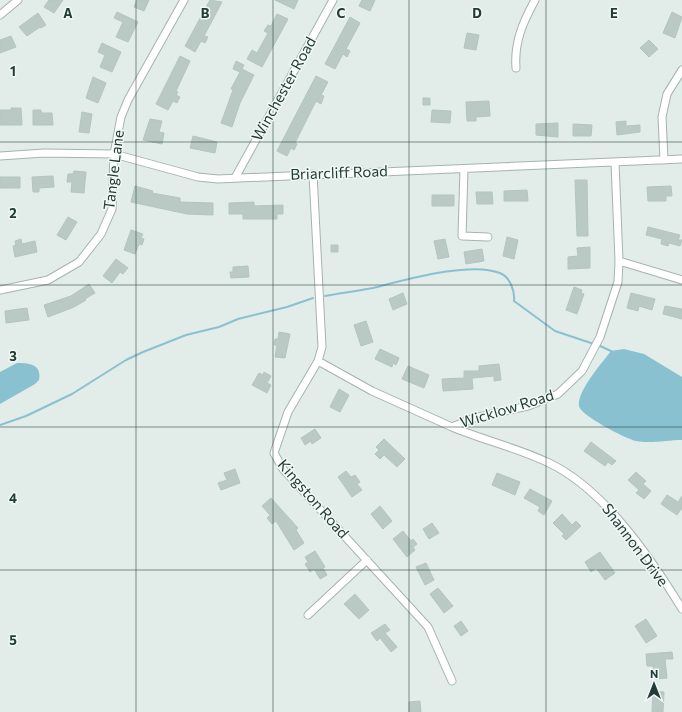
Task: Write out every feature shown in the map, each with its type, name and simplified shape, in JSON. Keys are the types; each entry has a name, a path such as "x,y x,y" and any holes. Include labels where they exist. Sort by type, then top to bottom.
{"street":[{"path":"0,15 18,0"},
{"name":"Tangle Lane","path":"0,290 48,280 79,262 101,234 112,209 114,154 121,117 128,100 184,0"},
{"name":"Winchester Road","path":"235,178 333,0"},
{"path":"516,68 515,54 519,31 535,0"},
{"path":"664,160 662,117 666,94 682,70"},
{"name":"Briarcliff Road","path":"0,156 44,153 114,154 198,177 235,178 682,159"},
{"name":"Wicklow Road","path":"318,361 372,391 452,427 474,418 528,406 558,394 582,371 600,337 618,282 619,261 615,162"},
{"path":"464,169 462,236 488,237"},
{"name":"Kingston Road","path":"313,174 322,347 318,361 288,412 274,453 283,469 428,627 452,681"},
{"path":"619,261 682,280"},
{"name":"Shannon Drive","path":"452,427 548,463 578,480 604,504 626,530 682,609"},
{"path":"308,615 367,560"}],"water":[{"path":"624,349 644,354 682,377 682,440 653,442 636,441 623,436 595,421 581,410 579,400 591,377 611,351"},
{"path":"17,363 30,364 37,368 39,371 39,380 35,384 0,404 0,372"}],"building":[{"path":"49,0 63,0 54,13 44,7"},
{"path":"137,0 149,0 144,11 134,7"},
{"path":"210,0 222,2 204,36 208,37 205,43 201,41 195,52 185,46"},
{"path":"275,0 298,0 294,9"},
{"path":"362,0 375,0 370,11 359,6"},
{"path":"117,12 138,22 128,42 116,37 123,22 114,18"},
{"path":"672,12 682,17 675,38 663,33"},
{"path":"38,13 46,25 41,28 40,27 27,36 19,27"},
{"path":"277,14 288,19 262,67 247,59 252,50 257,53 268,33 264,31 268,25 271,26"},
{"path":"350,17 360,23 346,49 350,51 347,57 343,54 335,69 325,64"},
{"path":"467,33 479,35 476,50 464,48"},
{"path":"11,36 16,47 0,53 0,40"},
{"path":"649,40 658,49 649,57 640,48"},
{"path":"102,43 121,52 112,72 100,67 105,55 98,52"},
{"path":"180,56 190,61 176,91 178,92 176,95 180,97 177,103 173,101 168,110 156,104"},
{"path":"236,61 244,65 242,69 254,75 240,103 232,127 221,123 233,90 231,89 240,72 233,69"},
{"path":"316,76 328,82 321,95 324,96 321,104 316,101 295,143 297,144 294,150 291,148 287,156 277,151"},
{"path":"93,77 106,83 98,103 86,98"},
{"path":"423,98 430,98 430,105 423,105"},
{"path":"489,101 490,116 476,117 476,121 467,121 466,102"},
{"path":"11,108 21,108 22,125 0,125 0,110 11,110"},
{"path":"33,110 41,110 41,113 52,113 53,125 33,125"},
{"path":"432,110 451,111 450,123 431,122"},
{"path":"82,112 92,114 89,133 79,132"},
{"path":"150,119 162,121 159,132 164,133 162,144 143,140"},
{"path":"626,121 626,126 640,125 640,132 617,135 616,122"},
{"path":"558,123 558,137 536,135 536,124"},
{"path":"573,124 592,125 591,136 573,136"},
{"path":"193,136 217,142 215,153 190,148"},
{"path":"74,171 86,172 84,193 71,192 72,182 67,182 68,174 73,174"},
{"path":"53,176 54,187 39,188 39,192 33,192 32,177"},
{"path":"0,177 20,177 20,188 0,188"},
{"path":"575,180 587,180 588,236 577,236"},
{"path":"135,186 153,191 152,193 180,198 180,202 213,203 213,215 187,214 131,202"},
{"path":"671,186 672,196 666,196 666,201 648,201 647,187"},
{"path":"527,190 528,201 504,201 504,191"},
{"path":"476,192 492,192 493,204 477,204"},
{"path":"432,195 454,195 454,206 432,206"},
{"path":"254,202 254,206 283,205 283,214 277,214 277,219 243,219 243,214 229,214 229,203"},
{"path":"68,217 77,222 66,240 57,235"},
{"path":"648,227 680,235 678,240 682,240 680,246 669,243 668,246 661,244 662,239 646,235"},
{"path":"131,230 143,234 141,238 144,239 142,245 139,244 135,254 124,250"},
{"path":"507,237 518,240 514,259 503,256"},
{"path":"21,239 22,244 35,241 37,252 15,257 13,246 16,245 15,241"},
{"path":"445,239 449,257 438,259 434,241"},
{"path":"331,245 338,245 338,252 331,252"},
{"path":"590,247 590,268 568,269 568,257 578,256 577,248"},
{"path":"482,249 484,261 466,264 464,252"},
{"path":"116,259 128,268 123,274 120,272 112,283 103,276"},
{"path":"248,266 249,277 231,278 230,272 233,272 233,267"},
{"path":"89,284 95,293 74,307 48,317 44,305 71,296"},
{"path":"574,287 582,290 581,293 584,294 577,314 566,310"},
{"path":"403,293 407,304 393,310 389,299"},
{"path":"631,293 655,299 652,310 639,306 638,311 627,308"},
{"path":"665,306 682,309 682,319 663,314"},
{"path":"27,308 29,320 6,323 5,311"},
{"path":"366,321 373,342 361,346 354,325"},
{"path":"279,332 290,334 285,358 275,357 277,345 274,345 275,339 278,339"},
{"path":"380,349 399,358 396,365 393,363 392,367 375,359"},
{"path":"499,364 501,380 494,381 494,376 472,378 473,389 443,391 442,379 464,378 464,371 479,371 479,366"},
{"path":"408,366 429,375 424,388 402,379"},
{"path":"264,372 271,376 267,383 271,385 267,393 252,385 259,373 263,375"},
{"path":"339,389 349,395 340,412 330,407"},
{"path":"315,429 321,438 312,444 311,441 305,445 301,438"},
{"path":"384,439 405,459 397,467 384,455 380,459 375,454 379,450 376,447"},
{"path":"591,442 616,461 612,465 608,462 605,466 584,451"},
{"path":"235,469 240,483 221,490 218,483 227,480 224,473"},
{"path":"346,471 351,477 355,475 360,482 357,484 362,490 352,497 338,477"},
{"path":"636,472 646,481 643,484 651,491 644,499 636,493 639,490 628,480"},
{"path":"497,473 520,482 515,495 492,485"},
{"path":"530,489 552,501 544,515 538,511 540,507 524,498"},
{"path":"667,495 678,502 682,496 682,508 677,515 661,504"},
{"path":"271,498 298,528 296,530 304,543 294,550 276,521 272,524 267,518 270,515 262,506"},
{"path":"380,506 392,521 383,529 371,514"},
{"path":"562,514 572,525 576,521 581,526 566,540 562,536 564,534 553,523"},
{"path":"432,523 439,533 429,539 423,529"},
{"path":"403,531 411,541 413,539 417,544 413,547 415,550 407,557 393,539"},
{"path":"315,551 325,567 323,568 327,575 320,579 314,569 310,572 305,564 308,562 305,557"},
{"path":"600,552 615,573 605,580 596,568 591,572 585,562"},
{"path":"426,563 434,580 425,585 416,567"},
{"path":"438,588 453,606 444,613 430,594"},
{"path":"355,594 369,610 359,619 344,604"},
{"path":"646,619 657,636 646,643 635,626"},
{"path":"461,621 468,631 461,636 454,626"},
{"path":"385,624 390,630 385,633 397,647 391,652 380,638 377,641 371,633"},
{"path":"672,652 673,659 665,659 667,678 655,679 653,666 647,666 646,654"},
{"path":"653,691 664,692 663,712 652,712"},
{"path":"420,701 421,712 409,712 409,702"}],"waterway":[{"path":"325,296 373,288 455,270 487,270 504,275 513,289 514,301 555,331 594,344"},
{"path":"0,425 26,416 72,394 126,360 143,352 186,335 219,327 238,319 287,307 313,298"},
{"path":"598,345 613,352"}]}
